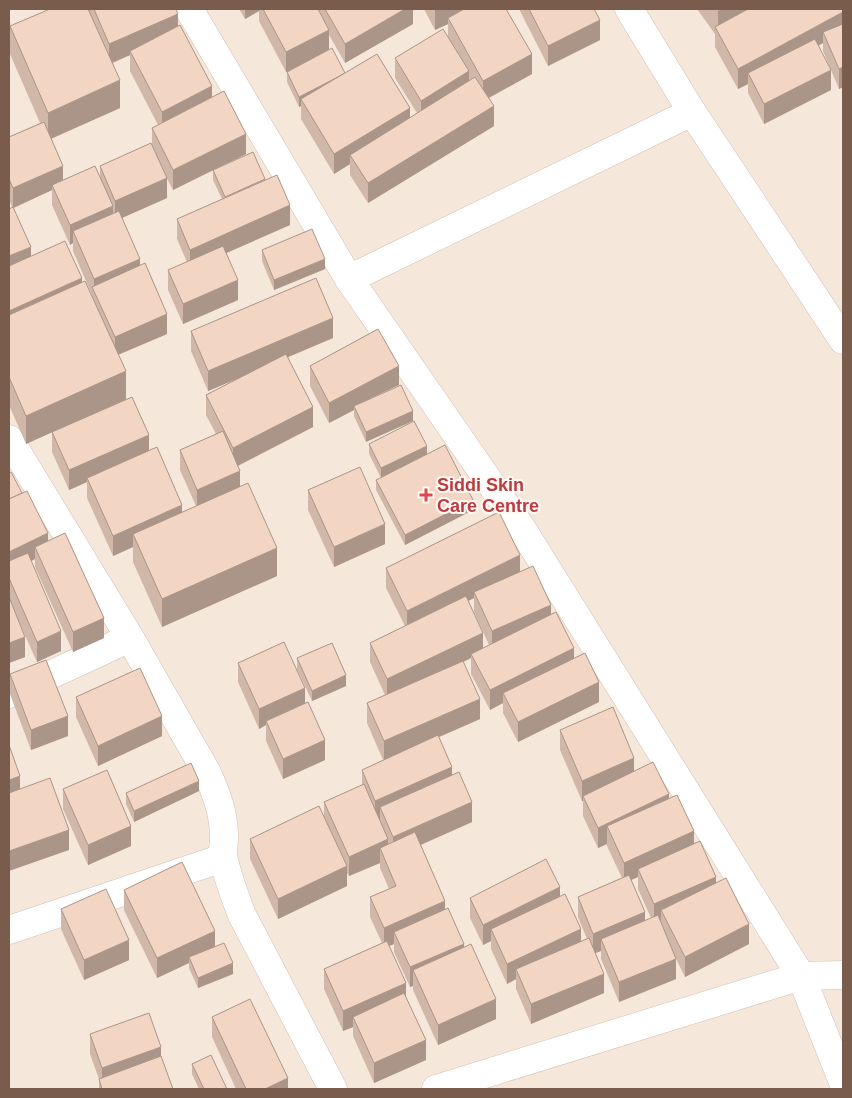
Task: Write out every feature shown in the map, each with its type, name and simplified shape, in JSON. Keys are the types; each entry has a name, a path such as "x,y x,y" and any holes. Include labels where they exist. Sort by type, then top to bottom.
{"street":[{"path":"189,9 349,279 522,529 800,976 843,1082"},
{"path":"629,9 692,112 843,340"},
{"path":"349,279 692,112"},
{"path":"12,450 130,638 206,770 221,809 224,836 223,858 231,887 242,914 333,1089"},
{"path":"9,694 130,638"},
{"path":"9,930 223,858"},
{"path":"440,1089 800,976 843,975"}],"shaded area":[{"path":"9,9 843,9 843,1089 9,1089"}],"building":[{"path":"50,9 88,9 120,80 48,113 10,26"},
{"path":"94,9 176,9 178,14 109,44"},
{"path":"263,9 318,9 329,30 286,52"},
{"path":"325,9 405,9 345,44"},
{"path":"464,9 506,9 532,54 483,81 448,18"},
{"path":"529,9 594,9 600,20 548,46"},
{"path":"748,9 843,9 843,12 738,69 715,27"},
{"path":"843,24 843,67 839,69 823,32"},
{"path":"180,25 212,86 162,112 130,51"},
{"path":"443,29 469,71 421,101 395,58"},
{"path":"815,39 831,70 764,104 748,73"},
{"path":"332,48 345,73 299,97 287,72"},
{"path":"377,54 410,108 334,154 301,99"},
{"path":"475,77 494,106 368,183 350,155"},
{"path":"224,91 246,134 173,170 152,128"},
{"path":"44,122 63,166 13,188 9,179 9,137"},
{"path":"151,143 167,178 115,201 100,166"},
{"path":"253,152 265,179 225,197 213,170"},
{"path":"95,166 113,206 70,225 52,185"},
{"path":"277,175 290,205 190,250 177,219"},
{"path":"13,207 31,247 9,256 9,209"},
{"path":"119,211 140,259 94,279 73,231"},
{"path":"312,229 325,259 274,280 262,250"},
{"path":"65,241 82,278 9,311 9,266"},
{"path":"223,246 238,280 183,304 168,270"},
{"path":"145,263 167,314 115,337 92,287"},
{"path":"316,278 333,318 208,371 191,331"},
{"path":"85,281 126,371 26,416 9,377 9,315"},
{"path":"378,329 399,366 329,403 310,366"},
{"path":"286,354 313,407 233,448 206,395"},
{"path":"401,385 413,411 366,432 354,406"},
{"path":"132,397 149,435 69,470 52,432"},
{"path":"414,421 427,446 381,468 369,444"},
{"path":"223,431 240,471 197,490 180,450"},
{"path":"445,445 473,500 405,535 376,480"},
{"path":"157,447 182,505 113,536 87,478"},
{"path":"360,467 385,524 334,547 308,490"},
{"path":"11,472 22,493 9,499 9,473"},
{"path":"248,483 277,548 162,599 133,534"},
{"path":"27,491 48,533 9,552 9,499"},
{"path":"499,512 520,555 407,611 386,568"},
{"path":"65,533 104,618 73,632 35,547"},
{"path":"28,553 61,631 37,642 9,578 9,561"},
{"path":"533,566 551,605 492,631 474,592"},
{"path":"466,596 483,633 387,679 370,643"},
{"path":"9,597 25,637 9,643"},
{"path":"556,612 574,648 490,690 471,654"},
{"path":"284,642 305,688 259,709 238,663"},
{"path":"332,643 346,675 312,691 297,658"},
{"path":"585,653 599,682 518,722 503,693"},
{"path":"46,660 68,716 31,730 10,674"},
{"path":"463,661 480,699 384,741 367,703"},
{"path":"140,668 162,716 98,746 76,697"},
{"path":"308,702 325,740 283,759 266,721"},
{"path":"613,707 634,758 582,781 560,730"},
{"path":"438,735 452,767 375,801 362,770"},
{"path":"9,745 20,776 9,780"},
{"path":"653,762 669,794 598,828 583,796"},
{"path":"191,763 199,781 134,811 126,793"},
{"path":"107,770 131,826 88,845 63,789"},
{"path":"459,772 472,802 393,837 380,807"},
{"path":"50,778 69,830 9,851 9,793"},
{"path":"364,784 388,839 349,857 324,802"},
{"path":"677,795 694,831 624,863 607,826"},
{"path":"319,806 347,866 278,899 250,839"},
{"path":"415,832 445,901 384,928 370,897 396,886 380,848"},
{"path":"700,841 716,877 654,904 638,869"},
{"path":"546,859 560,887 483,925 470,898"},
{"path":"182,862 215,931 157,958 124,890"},
{"path":"629,875 645,912 593,934 578,897"},
{"path":"726,878 749,924 685,957 661,910"},
{"path":"106,889 129,940 84,960 61,909"},
{"path":"565,894 581,929 507,964 491,929"},
{"path":"448,908 464,944 410,967 394,932"},
{"path":"658,915 676,959 619,982 601,939"},
{"path":"589,938 604,974 531,1004 516,969"},
{"path":"387,941 406,983 343,1011 324,969"},
{"path":"224,943 233,963 198,978 189,957"},
{"path":"471,944 496,999 438,1025 413,970"},
{"path":"404,993 426,1040 374,1063 353,1017"},
{"path":"250,999 288,1078 265,1089 246,1089 212,1017"},
{"path":"149,1013 161,1047 102,1068 90,1034"},
{"path":"211,1055 227,1089 204,1089 192,1064"},
{"path":"161,1056 173,1089 102,1089 99,1079"}],"place":[{"name":"Siddi Skin Care Centre","path":"426,495"}]}
